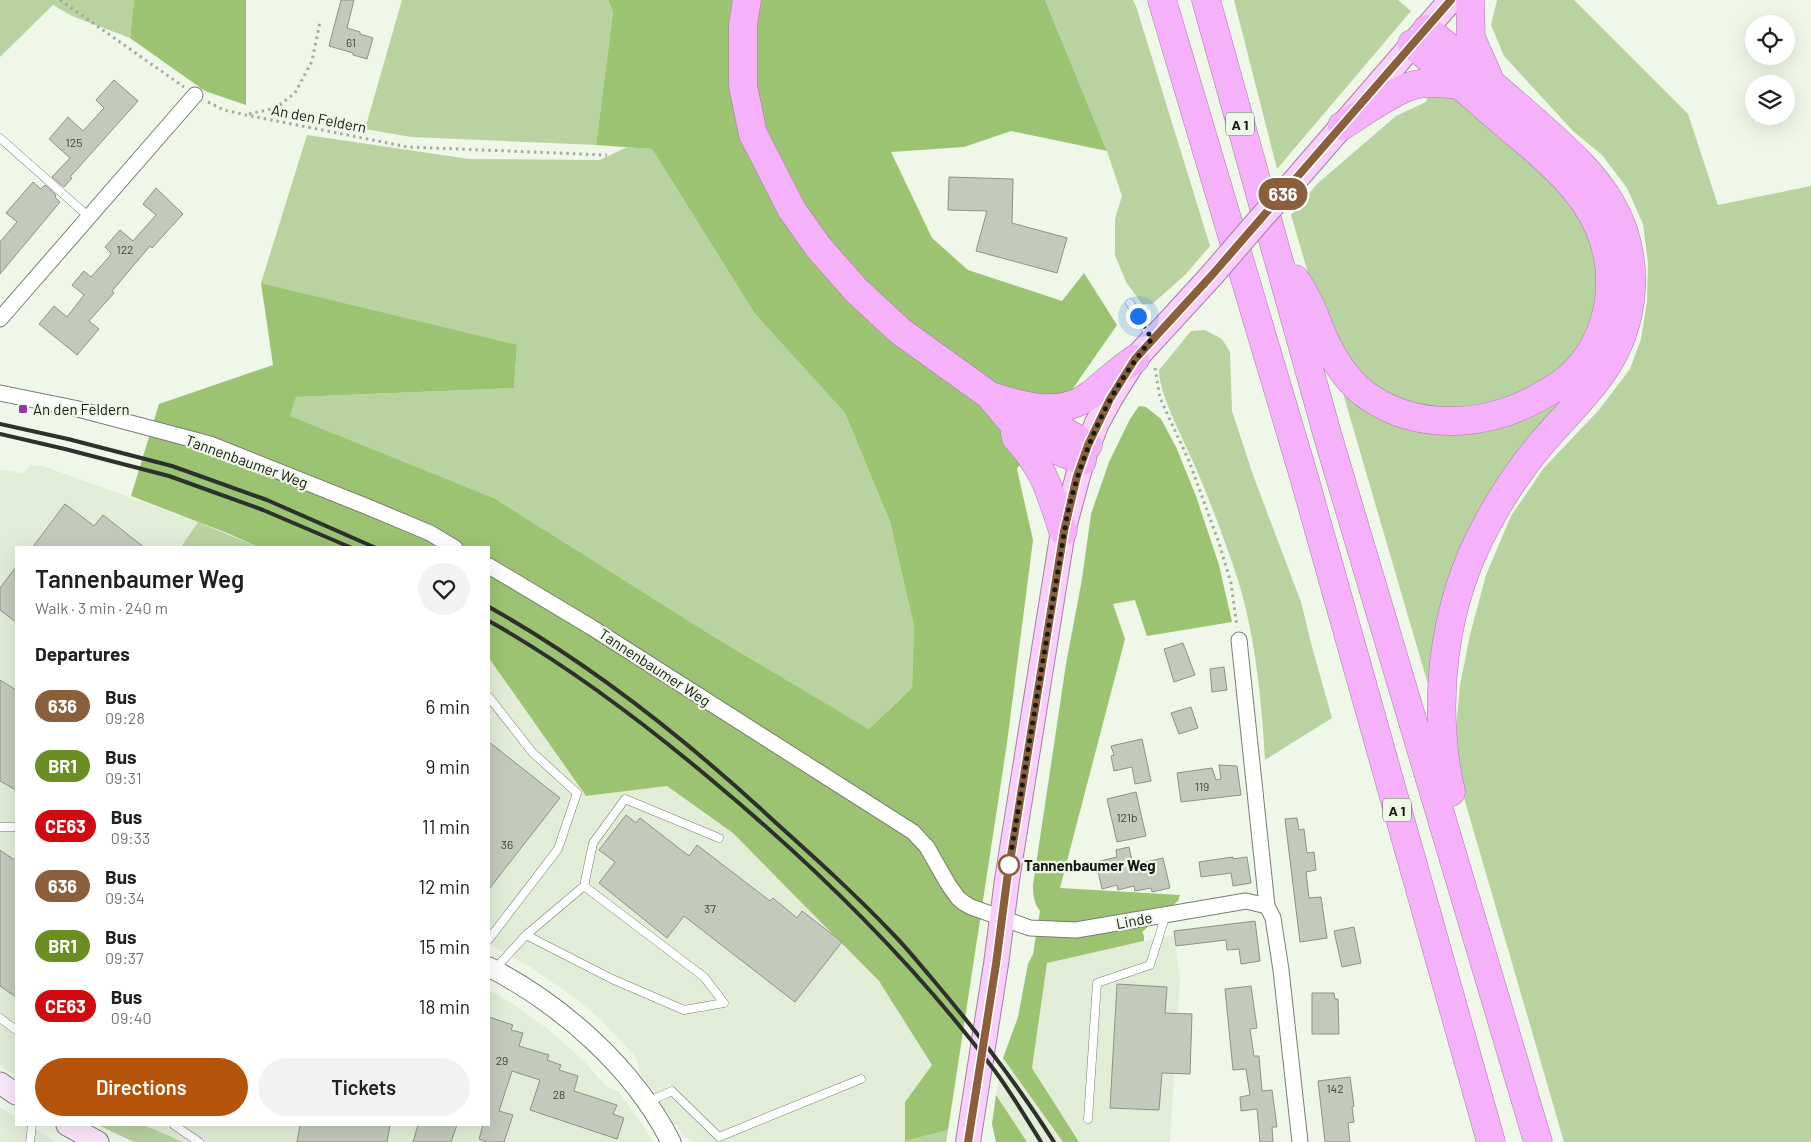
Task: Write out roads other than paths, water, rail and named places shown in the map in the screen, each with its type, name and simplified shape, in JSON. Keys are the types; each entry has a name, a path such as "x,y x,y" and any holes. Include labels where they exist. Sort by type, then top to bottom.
{"highway":[{"path":"747,0 743,24 743,86 753,134 792,210 819,248 856,290 900,331 1015,413 1085,453"},
{"path":"1147,0 1178,56"},
{"name":"A 1","path":"1162,0 1304,477 1492,1142"},
{"name":"A 1","path":"1206,0 1328,437 1538,1142"},
{"path":"1470,0 1471,38 1490,82"},
{"path":"1274,248 1308,299 1324,340 1342,370 1364,394 1386,407 1412,417 1438,421 1465,421 1491,417 1530,402 1555,389 1573,375 1586,358 1598,339 1606,320 1610,298 1610,268 1607,251 1599,229 1588,208 1563,176 1460,85 1420,36"},
{"path":"1420,36 1490,82 1556,140 1595,180 1610,202 1622,228 1630,253 1632,279 1628,312 1616,350 1602,374 1541,444 1504,493 1468,562 1456,602 1446,646 1441,715 1444,764 1456,816 1464,890"},
{"path":"1342,126 1397,92 1412,85 1437,83 1460,85"},
{"path":"1015,413 1053,409 1076,402 1089,396 1147,355"},
{"path":"1015,413 1016,438 1030,452 1065,523"}],"main road":[{"path":"968,1142 996,964 1001,917 1065,523 1085,453 1110,399 1262,216 1451,0"},
{"path":"0,1083 15,1093"},
{"path":"69,1126 98,1142"}],"street":[{"path":"0,319 195,95"},
{"name":"Tannenbaumer Weg","path":"0,393 74,408 210,444 430,533 452,546"},
{"name":"Tannenbaumer Weg","path":"490,567 591,626 913,832 927,847 958,898 972,907 1001,917"},
{"path":"1239,640 1267,906 1273,918 1281,970 1300,1142"},
{"name":"Linde","path":"1001,917 1030,928 1076,930 1246,901 1267,906"},
{"path":"491,968 537,995 590,1038 620,1070 646,1102 671,1142"}],"lane":[{"path":"0,138 89,216"},
{"path":"1130,303 1147,355"},
{"path":"490,698 532,752 577,792 558,849 490,938"},
{"path":"491,968 526,935 584,886 593,843 624,799 720,838"},
{"path":"0,827 15,827"},
{"path":"526,935 612,979 684,1010 724,1003 704,977 584,886"},
{"path":"1088,1119 1097,983 1150,965 1166,914"},
{"path":"0,1018 15,1029"},
{"path":"646,1102 672,1091 719,1137 861,1079"},
{"path":"30,1142 32,1126"},
{"path":"175,1126 199,1142"}],"railway":[{"path":"0,424 68,439 172,466 267,500 371,546"},
{"path":"0,434 169,476 263,510 347,546"},
{"path":"490,608 528,630 602,679 674,734 742,792 849,890 902,943 963,1015 1010,1077 1054,1142"},
{"path":"490,622 577,676 633,717 687,760 790,848 863,918 931,992 964,1031 1001,1080 1041,1142"}],"place":[{"name":"An den Feldern","path":"23,409"},
{"name":"Tannenbaumer Weg","path":"1009,865"}]}
